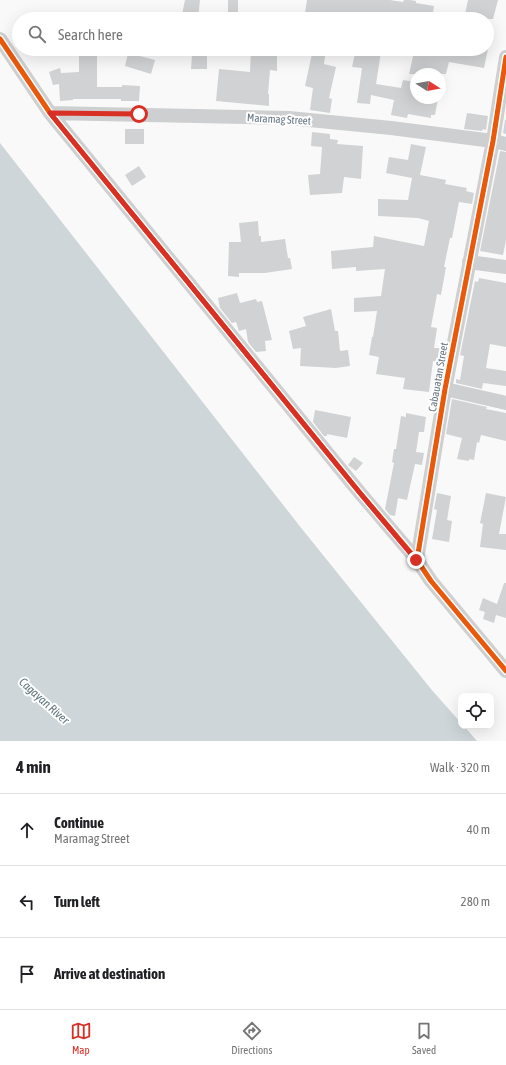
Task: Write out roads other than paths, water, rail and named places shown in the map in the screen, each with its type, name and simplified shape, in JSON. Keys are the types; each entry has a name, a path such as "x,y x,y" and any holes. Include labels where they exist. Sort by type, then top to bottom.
{"street":[{"path":"0,39 50,113 416,560 430,581 506,671"},
{"name":"Cabauatan Street","path":"416,560 445,389 470,262 499,142 506,57"},
{"name":"Maramag Street","path":"50,113 289,118 391,128 499,142"},
{"path":"470,262 506,267"},
{"path":"445,389 506,403"}],"water":[{"name":"Cagayan River","path":"0,143 302,529 431,689 458,720 458,729 467,729 477,741 0,741"}]}
